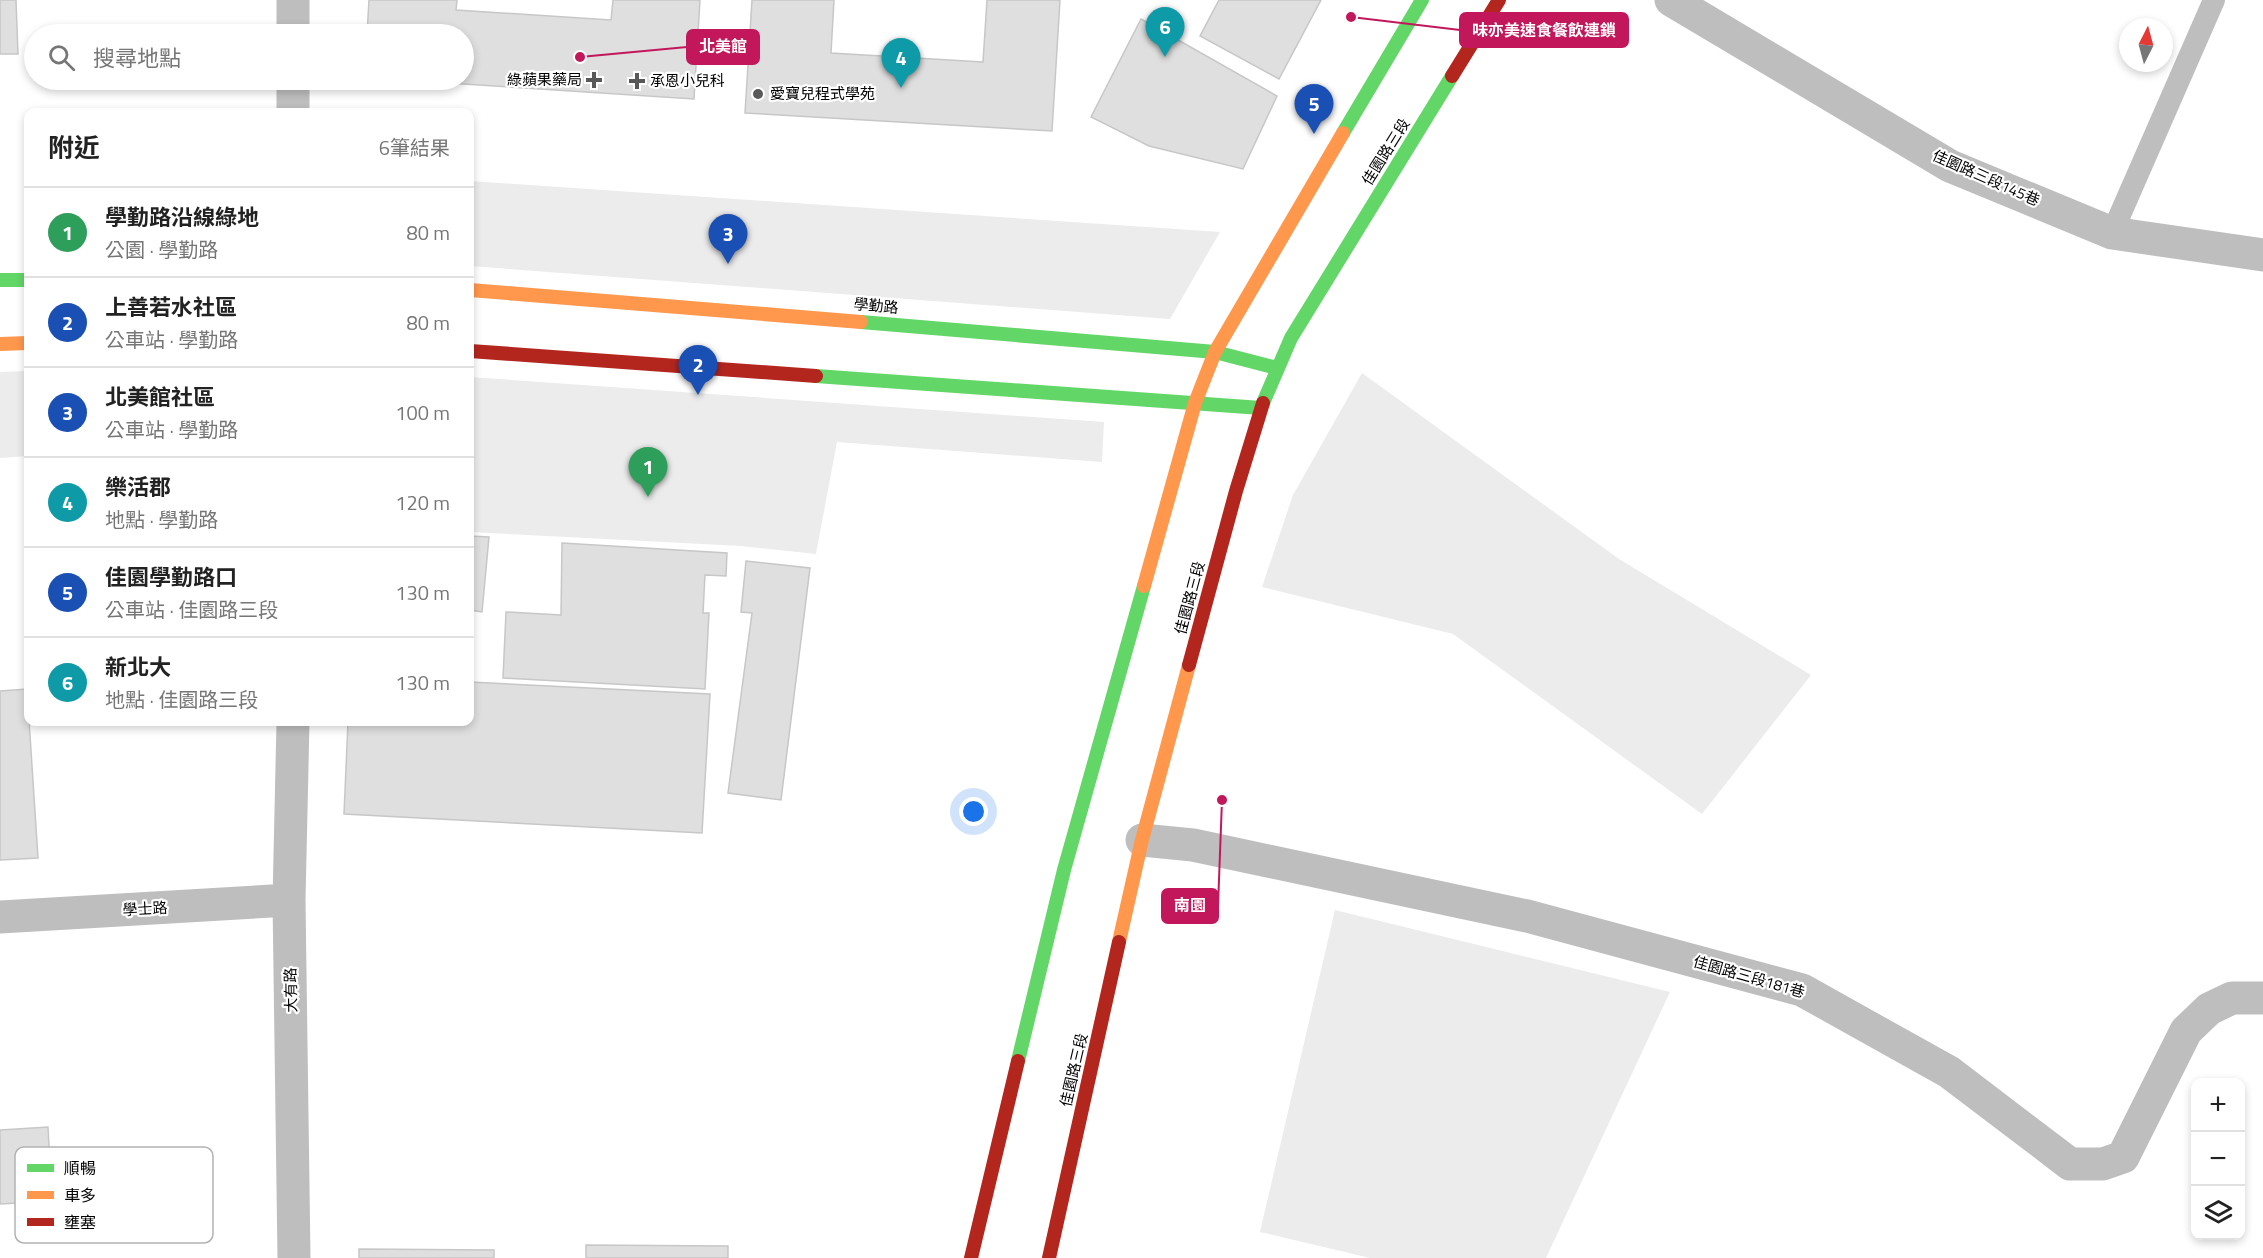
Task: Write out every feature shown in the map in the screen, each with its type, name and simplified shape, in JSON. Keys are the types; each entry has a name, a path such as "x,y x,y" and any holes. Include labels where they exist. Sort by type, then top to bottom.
{"street":[{"path":"293,0 293,24"},
{"path":"971,1258 1064,870 1195,403 1215,352 1240,307 1422,0"},
{"name":"佳園路三段","path":"1049,1258 1142,840 1236,491 1261,408 1291,338 1499,0"},
{"name":"佳園路三段145巷","path":"1671,0 1950,166 2112,232 2263,255"},
{"path":"293,90 293,108"},
{"path":"0,280 24,280"},
{"name":"學勤路","path":"474,290 1215,352 1277,369"},
{"path":"0,344 24,344"},
{"path":"474,351 1261,408"},
{"name":"大有路","path":"292,726 289,900 294,1258"},
{"name":"佳園路三段181巷","path":"1142,840 1193,845 1527,916 1802,990 1948,1072 2070,1164 2103,1164 2123,1157 2186,1031 2209,1009 2232,998 2263,998"},
{"name":"學士路","path":"0,917 289,900"}],"lane":[{"path":"2112,232 2214,0"}],"shaded area":[{"path":"474,181 1220,232 1170,319 474,266"},
{"path":"24,371 24,456 0,458 0,372"},
{"path":"1362,373 1619,559 1811,675 1702,814 1453,634 1262,587 1293,495"},
{"path":"474,377 1104,422 1102,462 837,442 816,554 741,546 474,532"},
{"path":"1335,910 1670,992 1546,1258 1370,1258 1260,1232"}],"building":[{"path":"0,0 16,0 18,54 0,54"},
{"path":"369,0 457,0 456,10 611,20 613,0 700,0 694,99 474,85 474,24 368,24"},
{"path":"752,0 834,0 831,53 983,62 987,0 1060,0 1052,131 745,113"},
{"path":"1219,0 1321,0 1279,79 1200,36"},
{"path":"1141,19 1277,96 1243,169 1149,146 1091,117"},
{"path":"474,536 489,537 482,612 474,611"},
{"path":"562,543 727,553 726,576 705,575 703,613 709,613 705,689 503,678 506,612 561,615"},
{"path":"746,561 810,568 781,800 728,793 752,613 741,612"},
{"path":"474,682 710,694 702,833 344,814 348,726 474,726"},
{"path":"24,689 24,726 29,726 38,858 0,860 0,691"},
{"path":"48,1127 49,1147 15,1147 15,1203 0,1204 0,1130"},
{"path":"586,1245 728,1246 728,1258 586,1258"},
{"path":"359,1249 494,1250 494,1258 359,1258"}],"traffic: fast":[{"path":"1343,133 1422,0"},
{"path":"1263,403 1291,338 1452,76"},
{"path":"0,280 24,280"},
{"path":"861,322 1215,352 1277,368"},
{"path":"816,376 1261,408"},
{"path":"1018,1061 1064,870 1144,586"}],"traffic: slow":[{"path":"1144,586 1195,403 1215,352 1343,133"},
{"path":"474,290 861,322"},
{"path":"0,344 24,343"},
{"path":"1119,942 1142,840 1189,665"}],"traffic: jam":[{"path":"1452,76 1499,0"},
{"path":"474,351 816,376"},
{"path":"1189,665 1236,491 1263,403"},
{"path":"1049,1258 1119,942"},
{"path":"971,1258 1018,1061"}],"place":[{"name":"味亦美速食餐飲連鎖","path":"1351,17"},
{"name":"北美館","path":"580,57"},
{"name":"新北大","path":"1165,57"},
{"name":"綠蘋果藥局","path":"594,80"},
{"name":"承恩小兒科","path":"637,81"},
{"name":"樂活郡","path":"901,88"},
{"name":"愛寶兒程式學苑","path":"758,94"},
{"name":"佳園學勤路口","path":"1314,134"},
{"name":"北美館社區","path":"728,264"},
{"name":"上善若水社區","path":"698,395"},
{"name":"學勤路沿線綠地","path":"648,497"},
{"name":"南園","path":"1222,800"}]}
